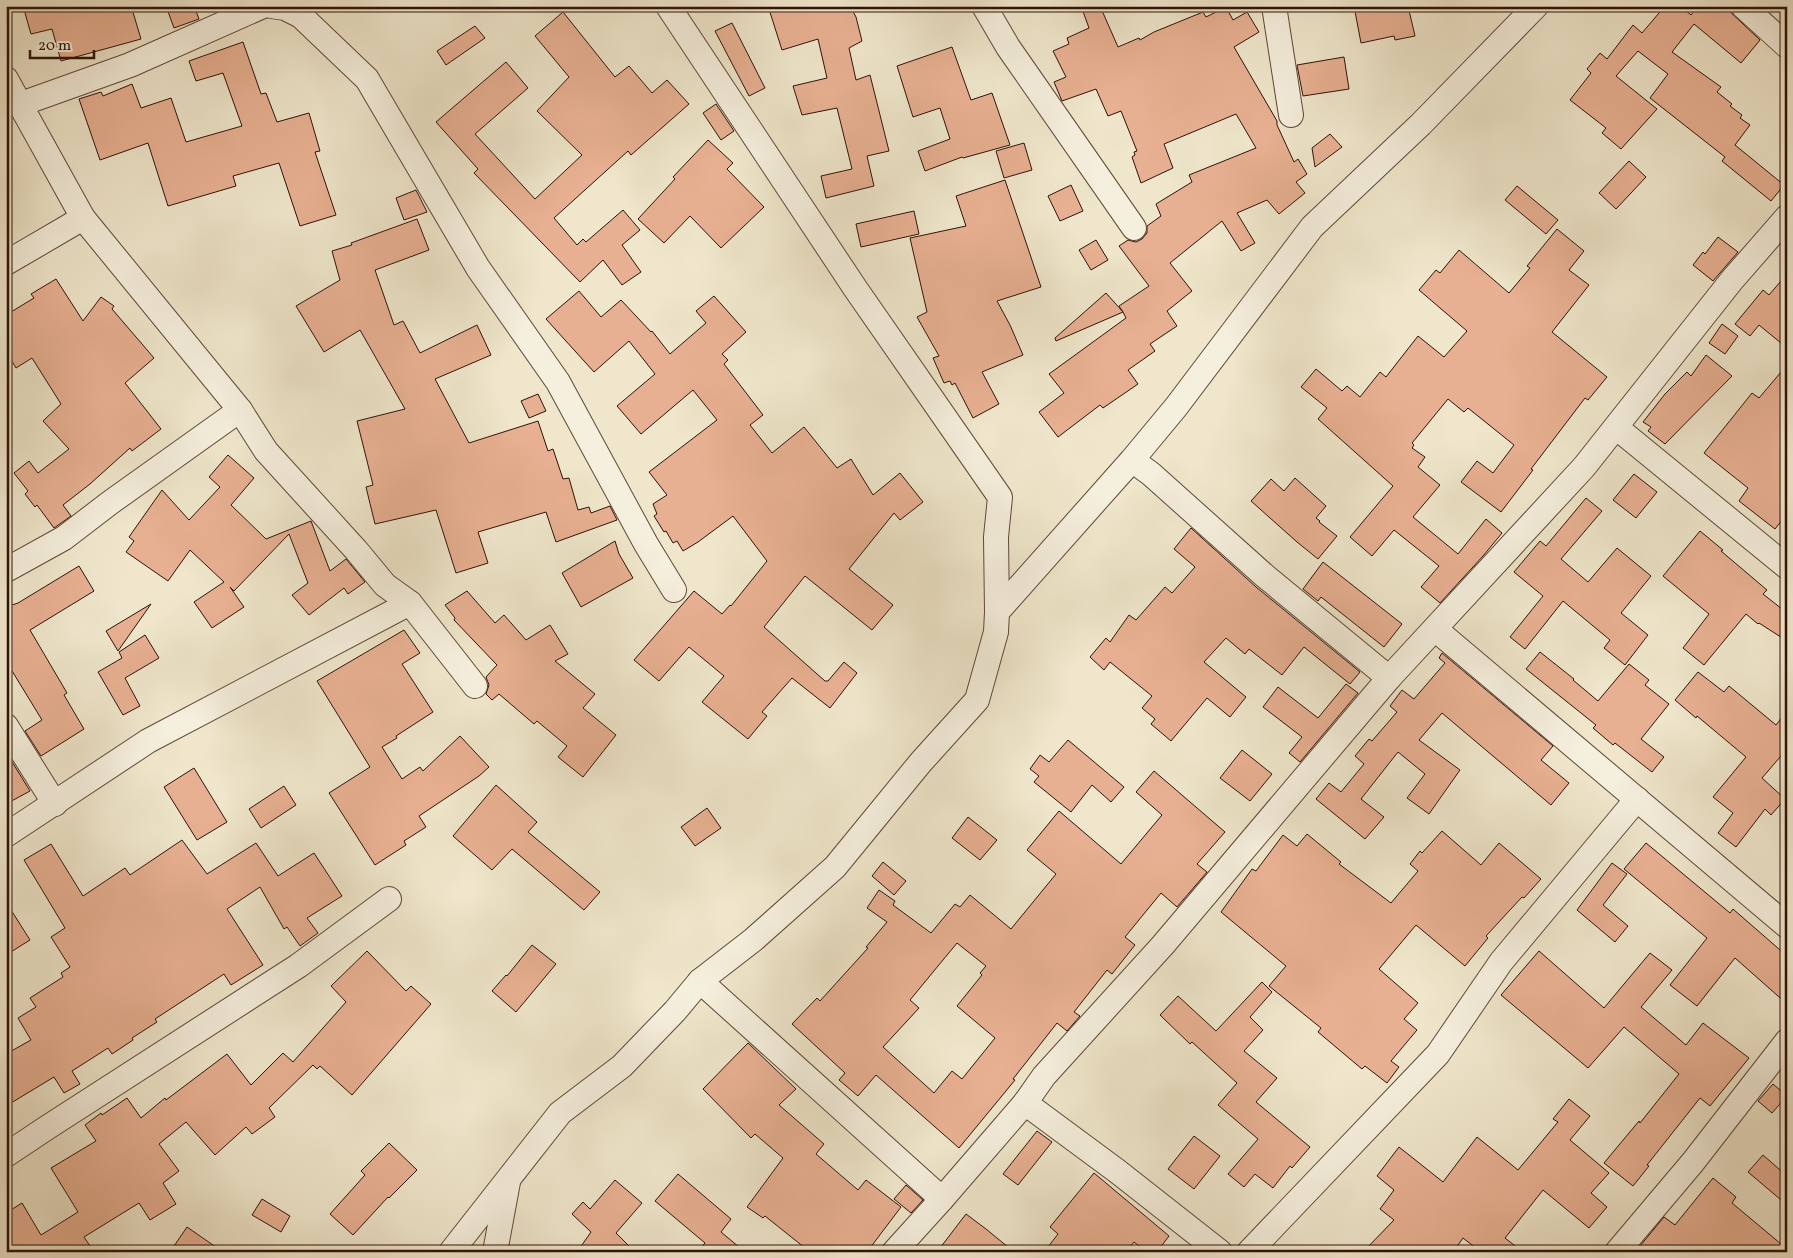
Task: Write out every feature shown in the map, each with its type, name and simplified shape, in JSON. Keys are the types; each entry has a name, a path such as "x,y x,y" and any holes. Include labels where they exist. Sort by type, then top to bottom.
{"street":[{"path":"21,104 130,64 263,6"},
{"path":"271,6 285,8 301,16 367,80 478,268 558,382 646,544 674,590"},
{"path":"451,1252 560,1113 622,1066 676,1011 700,981 753,940 835,867 921,762 977,700 996,632 996,537 1000,497 855,288 668,6"},
{"path":"984,6 1008,46 1134,228"},
{"path":"1274,6 1291,115"},
{"path":"997,612 1132,460 1176,407 1312,227 1421,124 1536,6"},
{"path":"1742,6 1787,46"},
{"path":"6,79 83,218 240,410 266,451 386,585 410,603 475,686"},
{"path":"894,1252 1025,1103 1044,1076 1163,945 1389,678 1584,468 1732,280 1787,217"},
{"path":"6,263 83,218"},
{"path":"6,570 64,538 240,410"},
{"path":"1617,428 1787,567"},
{"path":"1132,460 1152,474 1265,576 1389,678"},
{"path":"6,835 148,741 410,603"},
{"path":"1435,628 1787,926"},
{"path":"6,726 55,804"},
{"path":"1249,1252 1438,1054 1502,962 1637,798"},
{"path":"6,1156 298,966 389,900"},
{"path":"700,981 942,1199"},
{"path":"1617,1252 1693,1162 1787,1041"},
{"path":"1025,1103 1117,1171 1220,1252"},
{"path":"495,1252 509,1178"}],"building":[{"path":"23,6 124,6 126,11 132,9 141,39 61,61 52,29 31,34"},
{"path":"166,6 194,6 199,19 174,28"},
{"path":"768,6 850,6 856,17 862,41 849,48 856,80 870,75 889,151 867,156 874,186 826,198 821,176 852,169 837,108 802,115 793,86 827,78 818,39 782,50"},
{"path":"1081,6 1100,6 1118,47 1139,38 1140,40 1154,32 1203,12 1206,17 1226,7 1233,20 1247,12 1259,32 1234,47 1277,121 1277,125 1294,162 1298,159 1307,174 1296,182 1305,193 1279,214 1267,200 1237,213 1255,243 1241,251 1222,221 1170,263 1192,291 1167,311 1177,326 1150,344 1155,351 1128,370 1138,384 1103,408 1100,405 1058,437 1039,412 1064,393 1049,374 1126,318 1119,306 1149,286 1119,246 1128,240 1136,242 1142,239 1147,233 1147,226 1161,216 1156,204 1192,182 1189,175 1256,148 1236,114 1164,144 1173,168 1141,183 1132,157 1135,155 1134,152 1137,151 1121,111 1108,116 1096,89 1062,101 1054,82 1066,77 1053,51 1069,44 1067,38 1089,28"},
{"path":"1354,6 1408,6 1415,36 1395,40 1394,36 1361,43"},
{"path":"1665,6 1680,6 1691,15 1698,6 1724,6 1760,40 1741,63 1694,24 1672,52 1721,87 1717,92 1732,104 1730,106 1742,115 1740,118 1750,125 1735,145 1784,185 1771,201 1722,161 1725,157 1650,98 1668,74 1638,51 1616,76 1657,109 1621,149 1602,133 1606,128 1570,100 1591,73 1587,69 1600,53 1607,59 1633,25 1642,33"},
{"path":"563,12 615,77 629,66 652,93 667,80 689,104 631,155 628,151 554,218 577,245 583,239 586,242 623,210 640,230 622,245 641,272 622,285 603,260 580,282 474,173 478,169 436,122 506,62 528,88 475,134 535,199 582,155 537,111 569,77 535,36"},
{"path":"732,23 765,88 749,96 715,31"},
{"path":"475,26 485,38 446,65 437,51"},
{"path":"243,42 261,94 266,93 277,122 309,113 320,151 315,152 336,215 300,226 279,163 233,176 236,186 168,206 148,143 100,160 79,99 101,92 103,96 132,84 141,108 171,98 186,142 242,126 223,73 196,81 189,61"},
{"path":"952,47 971,100 992,93 1010,145 962,157 925,171 918,151 950,139 940,108 913,117 897,66"},
{"path":"1344,57 1349,89 1303,96 1297,65"},
{"path":"716,104 734,131 721,140 703,113"},
{"path":"1330,134 1342,147 1315,167 1312,148"},
{"path":"708,140 733,163 727,169 764,207 721,248 690,216 664,243 638,219 675,179 673,177"},
{"path":"1024,143 1032,170 1004,178 996,151"},
{"path":"1629,161 1646,177 1616,209 1599,193"},
{"path":"1005,180 1041,287 997,301 1023,355 982,372 999,404 973,418 955,383 952,385 950,381 944,383 933,358 939,356 917,317 927,312 910,238 966,226 956,196"},
{"path":"1071,185 1083,211 1060,221 1048,196"},
{"path":"1517,186 1558,220 1546,234 1505,200"},
{"path":"416,190 427,212 404,220 396,198"},
{"path":"914,211 919,234 861,247 856,224"},
{"path":"417,219 429,250 375,270 394,325 403,321 420,353 477,325 491,355 435,379 469,443 538,421 548,451 553,449 563,479 569,478 578,510 589,507 591,513 610,506 617,520 556,542 546,512 478,532 488,563 456,573 436,510 375,524 366,487 373,485 357,421 405,409 360,330 324,352 296,306 340,280 332,251"},
{"path":"1557,229 1584,251 1569,270 1589,285 1552,332 1607,377 1588,400 1585,398 1501,512 1461,482 1477,461 1493,473 1514,445 1468,408 1464,412 1448,399 1412,443 1414,445 1412,448 1425,457 1418,467 1440,485 1413,517 1458,554 1486,519 1502,533 1440,603 1421,587 1439,566 1394,530 1372,556 1350,537 1393,486 1318,419 1327,408 1301,387 1316,369 1342,391 1347,386 1360,397 1380,372 1386,377 1418,336 1444,357 1467,331 1419,290 1436,270 1440,273 1459,250 1509,293 1530,268 1527,266"},
{"path":"1718,237 1738,252 1713,281 1693,265 1703,252 1705,254"},
{"path":"1096,240 1108,260 1091,270 1079,250"},
{"path":"1787,274 1787,348 1759,325 1750,336 1735,324 1763,290 1769,295"},
{"path":"56,279 83,321 101,297 114,306 112,309 154,358 125,383 161,429 132,451 130,448 90,484 63,505 71,516 54,528 37,505 35,507 25,494 28,491 14,473 29,461 38,473 69,449 43,421 61,404 32,358 16,368 6,351 6,315 34,298 31,294"},
{"path":"579,291 601,317 621,300 652,331 670,354 706,323 696,311 714,296 746,332 722,354 728,360 724,364 763,415 750,425 772,453 804,427 837,468 851,459 873,495 900,473 923,502 900,520 894,513 849,569 893,605 872,630 805,576 764,627 825,681 828,681 844,662 857,673 830,708 792,678 762,712 767,716 748,739 702,702 724,676 689,647 659,681 634,660 694,591 722,614 731,606 767,561 733,516 683,551 677,541 673,543 666,531 664,532 654,516 657,514 653,504 667,495 649,472 717,420 693,390 641,434 617,406 655,374 629,341 594,372 546,319"},
{"path":"1106,293 1123,312 1056,341 1055,338"},
{"path":"1722,324 1738,336 1725,354 1709,343"},
{"path":"1706,355 1732,376 1665,444 1648,431 1651,427 1643,422 1665,394 1687,372 1691,376"},
{"path":"1787,365 1787,514 1775,529 1739,501 1748,488 1704,453 1752,393 1759,398"},
{"path":"538,394 546,411 529,418 521,401"},
{"path":"228,455 254,478 231,505 266,539 311,521 330,571 346,559 365,582 348,594 344,588 309,615 292,595 308,583 289,534 234,591 230,587 244,607 212,628 194,602 224,582 190,550 168,581 126,552 134,541 129,537 162,490 189,520 220,487 209,477"},
{"path":"1634,474 1657,492 1636,518 1613,500"},
{"path":"1295,478 1326,506 1316,518 1337,536 1318,559 1251,501 1271,479 1284,491"},
{"path":"1586,498 1602,511 1561,559 1588,582 1617,548 1651,576 1621,613 1648,635 1625,665 1604,648 1610,640 1563,601 1525,649 1510,637 1543,596 1514,572 1540,541 1546,546"},
{"path":"1191,528 1256,587 1360,672 1350,684 1304,647 1282,675 1249,649 1245,654 1226,638 1204,662 1246,697 1230,717 1207,698 1171,741 1151,724 1155,719 1142,708 1152,696 1110,662 1104,670 1090,657 1106,638 1110,642 1129,615 1136,620 1165,587 1172,593 1195,567 1174,549"},
{"path":"1700,531 1767,590 1763,594 1787,613 1787,641 1758,624 1746,614 1704,665 1683,648 1709,614 1663,576"},
{"path":"615,541 619,554 633,578 581,607 562,573"},
{"path":"1323,562 1402,624 1384,647 1321,597 1318,601 1303,589"},
{"path":"79,566 94,591 30,630 67,693 64,695 84,729 41,756 25,731 42,720 6,661 6,607 18,603"},
{"path":"467,591 495,623 504,615 526,640 550,625 568,654 555,661 595,694 583,708 616,735 583,777 558,757 567,746 537,721 534,724 499,694 492,700 486,694 489,685 486,677 497,665 454,620 455,618 445,605"},
{"path":"151,604 118,651 106,631"},
{"path":"404,630 420,653 402,664 433,712 382,747 402,779 420,767 423,771 460,736 489,767 479,776 419,816 426,827 404,841 406,845 375,865 329,793 370,767 317,681"},
{"path":"145,635 159,658 125,678 140,706 123,715 98,672 122,658 119,652"},
{"path":"1540,652 1598,701 1629,664 1649,680 1645,685 1669,704 1641,739 1664,757 1652,772 1615,743 1613,745 1593,728 1596,725 1526,669"},
{"path":"1442,653 1553,746 1541,760 1569,783 1551,805 1442,713 1419,740 1460,770 1429,814 1407,798 1425,774 1398,752 1361,799 1384,817 1365,839 1316,799 1329,783 1341,792 1364,764 1355,756 1369,739 1372,741 1397,712 1390,706 1402,690 1414,699 1445,663 1439,658"},
{"path":"1698,672 1724,692 1729,686 1776,725 1787,711 1787,749 1762,778 1785,799 1771,815 1765,809 1736,847 1718,833 1733,813 1713,797 1746,757 1675,700"},
{"path":"1346,684 1358,693 1300,762 1289,753 1302,737 1263,707 1278,687 1318,718"},
{"path":"1068,740 1124,787 1111,802 1092,785 1071,812 1034,782 1039,776 1030,769 1040,755 1049,762"},
{"path":"1242,750 1272,774 1250,801 1220,778"},
{"path":"6,752 30,791 6,804"},
{"path":"194,768 227,822 197,840 164,787"},
{"path":"1154,771 1225,832 1197,864 1207,872 1177,907 1161,893 1125,937 1135,945 1112,974 1107,970 1074,1012 1080,1016 1067,1031 1057,1023 1013,1079 1015,1080 959,1148 876,1075 858,1096 839,1080 845,1073 792,1024 817,998 820,1001 868,948 866,947 887,922 867,908 879,890 895,901 893,905 931,933 955,904 960,907 970,895 1011,929 1056,874 1027,850 1059,811 1121,864 1162,815 1136,792","holes":["957,943 986,966 980,973 982,975 957,1006 995,1038 962,1079 952,1071 934,1093 883,1047 919,1008 910,1000"]},
{"path":"496,785 537,822 528,832 600,892 584,910 512,849 492,870 453,836"},
{"path":"284,786 296,805 261,828 249,809"},
{"path":"707,808 721,828 695,846 681,827"},
{"path":"968,817 997,840 980,860 952,838"},
{"path":"1442,831 1481,865 1499,843 1541,879 1486,936 1488,938 1465,966 1416,925 1379,969 1418,1003 1404,1019 1417,1030 1391,1061 1399,1067 1387,1083 1365,1066 1362,1069 1318,1032 1321,1028 1269,986 1286,966 1221,912 1252,869 1256,871 1283,835 1297,846 1307,834 1341,862 1339,864 1391,903 1418,871 1410,864 1420,851 1422,853"},
{"path":"182,840 207,874 256,843 278,876 314,853 342,896 307,918 318,933 300,946 287,927 284,929 260,887 227,909 263,965 231,985 224,974 155,1019 157,1022 112,1054 108,1048 72,1071 80,1084 64,1093 54,1077 6,1106 6,1054 31,1040 18,1018 36,1007 30,998 63,977 61,973 70,967 51,937 65,928 24,860 51,844 83,896 125,868 130,875"},
{"path":"1646,843 1730,913 1733,909 1787,956 1787,1004 1735,958 1697,1006 1670,985 1707,938 1624,869"},
{"path":"883,862 906,881 894,895 872,876"},
{"path":"1612,863 1627,874 1603,905 1628,926 1615,942 1577,910"},
{"path":"6,902 30,940 6,955"},
{"path":"532,945 556,964 516,1012 492,991"},
{"path":"367,951 406,991 411,986 431,1004 352,1095 320,1066 317,1069 313,1065 269,1108 275,1117 252,1134 246,1127 215,1155 186,1122 159,1144 179,1171 163,1183 176,1204 150,1220 139,1203 84,1237 94,1252 6,1252 6,1213 22,1203 41,1235 78,1212 51,1168 96,1141 85,1125 127,1098 141,1118 165,1098 166,1100 227,1054 251,1085 283,1053 293,1062 346,1002 331,986"},
{"path":"1539,951 1604,1008 1650,953 1672,970 1641,1007 1686,1045 1703,1023 1749,1058 1710,1106 1700,1098 1647,1165 1649,1166 1633,1186 1604,1163 1639,1121 1640,1123 1679,1074 1624,1027 1588,1068 1501,995"},
{"path":"1262,982 1272,992 1250,1017 1263,1030 1244,1051 1277,1078 1256,1102 1310,1147 1292,1168 1290,1166 1273,1188 1255,1174 1244,1187 1228,1174 1258,1139 1218,1105 1237,1083 1192,1042 1190,1044 1160,1015 1178,996 1216,1031"},
{"path":"748,1043 796,1089 779,1105 824,1144 816,1154 858,1190 866,1180 901,1207 867,1252 810,1252 765,1216 763,1218 747,1207 783,1158 755,1134 751,1138 703,1089"},
{"path":"1773,1084 1787,1096 1772,1113 1758,1101"},
{"path":"1569,1099 1590,1116 1570,1140 1609,1173 1591,1193 1607,1207 1589,1228 1543,1190 1505,1238 1523,1252 1481,1252 1463,1238 1453,1252 1363,1252 1394,1220 1380,1209 1394,1190 1377,1176 1399,1147 1443,1182 1477,1137 1518,1170 1558,1122 1553,1119"},
{"path":"1037,1131 1052,1142 1018,1185 1003,1174"},
{"path":"1194,1136 1220,1156 1194,1189 1168,1169"},
{"path":"389,1143 417,1170 388,1197 353,1235 330,1214 365,1175 361,1171"},
{"path":"1763,1155 1787,1176 1787,1205 1748,1172"},
{"path":"1094,1173 1169,1236 1157,1252 1147,1252 1134,1242 1126,1252 1044,1252 1058,1234 1050,1227"},
{"path":"678,1174 731,1219 721,1232 745,1252 697,1252 705,1243 655,1201"},
{"path":"1713,1178 1736,1197 1732,1203 1787,1249 1787,1252 1635,1252 1664,1217 1675,1225"},
{"path":"615,1180 642,1203 616,1233 635,1252 577,1252 591,1232 572,1214 583,1202 590,1209"},
{"path":"906,1185 923,1200 911,1213 894,1199"},
{"path":"262,1199 290,1216 281,1232 252,1215"},
{"path":"966,1214 986,1229 1014,1252 937,1252"},
{"path":"187,1227 223,1252 170,1252"}]}
